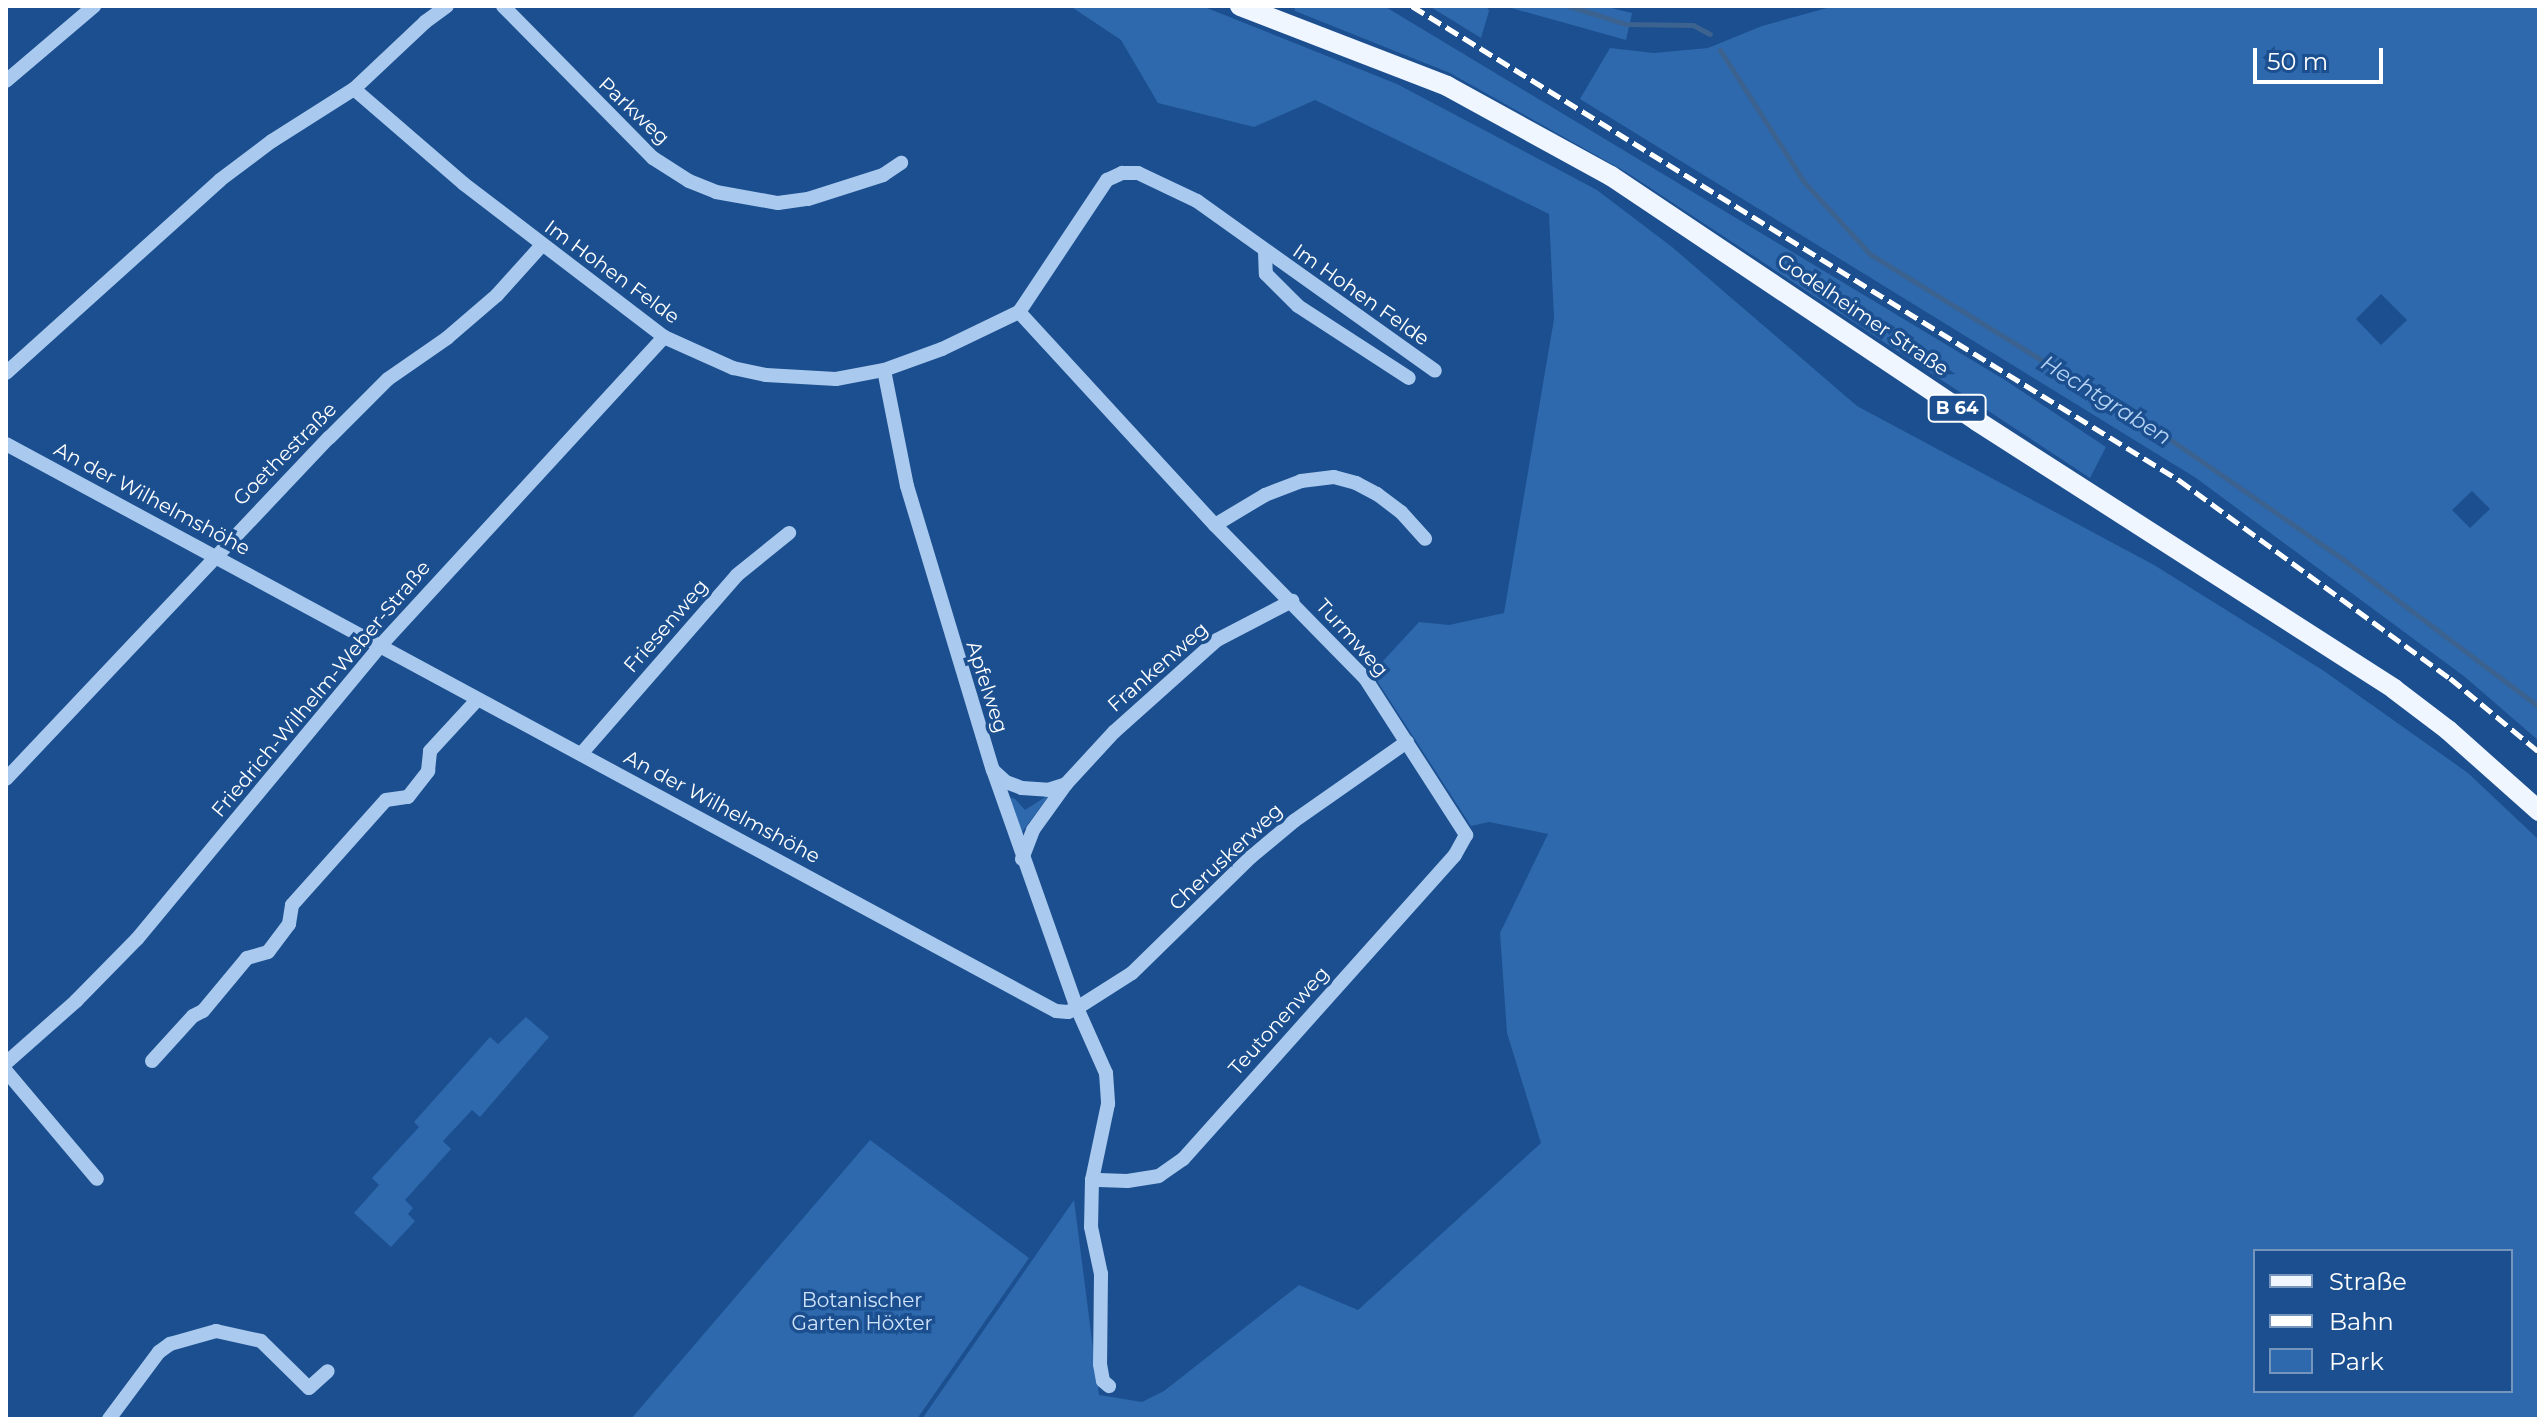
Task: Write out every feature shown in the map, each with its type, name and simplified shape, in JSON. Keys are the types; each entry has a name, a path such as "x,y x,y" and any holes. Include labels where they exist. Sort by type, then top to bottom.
{"main road":[{"name":"Godelheimer Straße","path":"1240,6 1447,86 1611,176 1977,421 2394,689 2448,730 2539,811"}],"street":[{"path":"6,81 94,6"},
{"path":"6,373 220,180 272,141 354,89 425,22 447,6"},
{"name":"Parkweg","path":"503,6 653,158 689,181 716,192 778,203 808,199 883,175 901,163"},
{"name":"Im Hohen Felde","path":"354,89 542,245 664,337 733,368 766,375 836,379 884,370 942,349 1019,312 1107,180 1122,173 1138,173 1197,201 1435,371"},
{"name":"Goethestraße","path":"6,779 216,555 388,379 447,338 497,295 542,245"},
{"name":"Im Hohen Felde","path":"1265,251 1266,274 1298,306 1409,378"},
{"name":"Turmweg","path":"1019,312 1215,525 1365,678 1466,835"},
{"name":"Friedrich-Wilhelm-Weber-Straße","path":"6,1063 76,1001 137,939 380,646 664,337"},
{"name":"Apfelweg","path":"884,370 907,486 993,770 1077,1008"},
{"name":"An der Wilhelmshöhe","path":"6,444 1056,1011 1068,1012 1077,1008"},
{"path":"1215,525 1265,495 1301,481 1334,477 1356,483 1377,494 1401,512 1425,539"},
{"name":"Friesenweg","path":"581,754 737,575 789,533"},
{"name":"Frankenweg","path":"1022,859 1033,830 1066,784 1114,732 1217,640 1292,601"},
{"path":"152,1061 193,1016 203,1011 247,958 268,952 289,924 292,905 386,800 408,797 428,771 430,751 477,700"},
{"name":"Cheruskerweg","path":"1077,1008 1132,973 1251,857 1294,821 1407,742"},
{"path":"993,770 1006,782 1022,788 1048,790 1066,784"},
{"name":"Teutonenweg","path":"1092,1180 1127,1181 1159,1176 1183,1159 1455,855 1466,835"},
{"path":"1077,1008 1106,1073 1108,1104 1092,1180 1091,1227 1101,1274 1100,1364 1103,1381 1109,1386"},
{"path":"6,1071 97,1179"},
{"path":"109,1419 159,1352 170,1344 216,1331 261,1341 309,1388 328,1371"}],"green space":[{"path":"1070,6 1202,6 1397,84 1597,190 1672,247 1857,406 2154,565 2324,671 2468,773 2539,840 2539,1419 922,1419 1074,1200 1099,1395 1142,1402 1164,1391 1299,1285 1358,1310 1541,1143 1507,1033 1500,933 1548,834 1489,822 1471,826 1372,673 1419,622 1449,625 1504,613 1554,319 1549,214 1315,100 1254,127 1158,103 1121,40"},
{"path":"1294,6 1384,6 2005,380 2106,447 2090,478 1626,172 1450,73 1295,11"},
{"path":"1429,6 1487,6 1489,11 1481,38"},
{"path":"1504,6 1603,6 1632,13 1626,40"},
{"path":"1834,6 2539,6 2539,741 2465,677 2196,478 1580,99 1610,48 1654,53 1708,48 1762,26","holes":["2381,294 2407,320 2381,345 2356,319","2472,491 2490,509 2470,528 2452,510"]},
{"path":"998,793 1015,799 1025,810 1050,794 1014,843"},
{"path":"526,1017 549,1037 480,1117 472,1110 443,1141 451,1149 405,1200 413,1208 408,1214 415,1221 391,1247 354,1213 379,1185 372,1178 419,1127 414,1122 490,1037 498,1044"},
{"name":"Botanischer Garten Höxter","path":"870,1140 1029,1258 917,1419 631,1419"}],"waterway":[{"name":"Hechtgraben","path":"1569,6 1626,24 1693,25 1710,34"},
{"name":"Hechtgraben","path":"1720,50 1804,182 1870,254 2168,438 2344,560 2539,707"}],"railway":[{"path":"1412,6 2179,480 2450,678 2539,752"}]}
